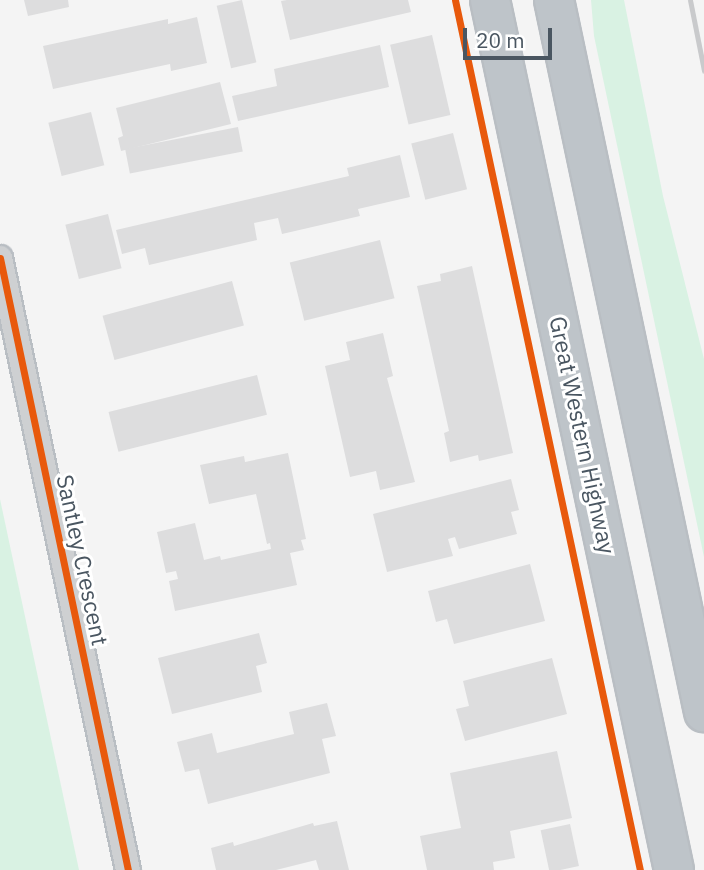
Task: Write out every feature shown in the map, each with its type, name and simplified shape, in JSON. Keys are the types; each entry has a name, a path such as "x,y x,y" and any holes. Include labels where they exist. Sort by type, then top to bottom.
{"highway":[{"name":"Great Western Highway","path":"490,0 674,870"},
{"path":"554,0 704,712"}],"street":[{"name":"Santley Crescent","path":"0,258 10,354 128,870"}],"green space":[{"path":"591,0 624,0 663,196 704,359 704,557 594,36"},
{"path":"0,499 79,870 0,870"}],"building":[{"path":"24,0 68,0 69,7 28,16"},
{"path":"242,0 256,62 231,68 217,6"},
{"path":"408,0 411,12 290,40 281,1"},
{"path":"197,17 207,63 171,71 170,64 53,89 43,46 168,19 168,24"},
{"path":"432,35 450,115 409,125 390,45"},
{"path":"380,45 389,87 238,121 232,96 277,86 274,69"},
{"path":"220,82 231,124 121,151 118,138 123,136 116,108"},
{"path":"91,112 104,165 62,176 48,123"},
{"path":"238,127 243,152 130,173 125,149"},
{"path":"453,133 467,189 425,200 411,143"},
{"path":"400,155 410,197 358,209 360,216 282,234 278,218 254,223 257,240 149,265 145,248 122,254 116,230 349,176 347,168"},
{"path":"108,214 122,268 79,279 65,225"},
{"path":"380,240 395,298 304,321 290,262"},
{"path":"472,266 513,453 479,461 478,455 450,462 444,433 449,431 417,286 441,281 440,274"},
{"path":"232,281 244,325 114,360 103,316"},
{"path":"383,333 393,376 387,378 415,482 380,490 376,471 350,477 325,366 350,360 346,342"},
{"path":"257,375 267,415 118,452 109,412"},
{"path":"288,453 306,539 301,540 304,550 290,553 297,585 175,611 169,581 178,579 176,571 166,573 157,532 195,523 204,560 220,556 221,560 271,549 270,543 267,544 256,494 209,504 200,465 244,456 245,462"},
{"path":"511,479 519,510 511,512 517,534 459,549 455,537 448,539 453,556 387,572 373,514"},
{"path":"530,564 545,621 454,644 447,619 436,622 428,591"},
{"path":"259,633 267,663 256,666 262,692 172,714 158,658"},
{"path":"552,658 567,714 465,741 456,709 469,706 463,681"},
{"path":"327,703 336,736 322,739 330,773 208,804 199,769 185,772 177,742 212,733 217,753 294,734 289,712"},
{"path":"557,751 572,818 510,831 515,858 493,862 494,870 427,870 420,836 461,828 450,773"},
{"path":"337,821 349,870 319,870 316,860 276,870 216,870 211,848 233,842 234,846 313,823 314,826"},
{"path":"570,824 579,866 549,870 541,830"}],"railway":[{"path":"690,0 704,71"}],"cycle path":[{"path":"455,0 640,870"},
{"path":"0,258 128,870"}]}
